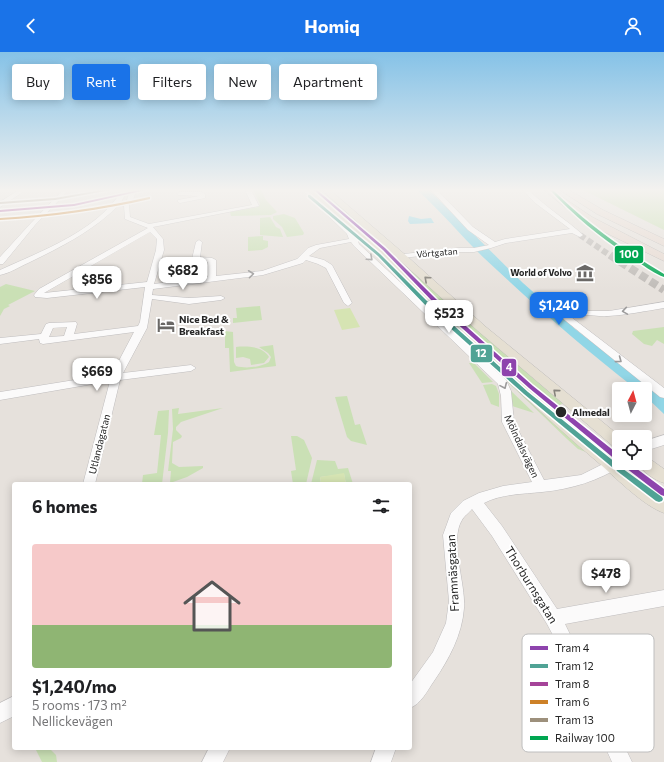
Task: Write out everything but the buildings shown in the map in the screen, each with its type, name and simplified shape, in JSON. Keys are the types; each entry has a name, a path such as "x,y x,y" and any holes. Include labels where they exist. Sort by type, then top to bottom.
{"highway":[{"path":"597,223 626,240 664,258"},
{"path":"610,223 664,249"},
{"path":"623,223 664,243"},
{"path":"639,223 664,234"}],"main road":[{"name":"Mölndalsvägen","path":"345,223 365,239 396,259 399,273 520,384 612,461"},
{"name":"Mölndalsvägen","path":"359,223 396,259 612,437"},
{"path":"652,468 664,477"},
{"name":"Mölndalsvägen","path":"621,470 635,485 664,506"}],"street":[{"path":"0,262 34,223"},
{"path":"0,273 77,234 93,223"},
{"path":"139,223 151,228"},
{"path":"168,223 151,228 42,291 38,295 43,296 149,286 263,273 290,265 305,257 318,246 352,239 365,239"},
{"name":"Mölndalsvägen","path":"341,223 350,233 356,245 502,382 507,394 506,412 508,422 541,487"},
{"path":"465,223 487,242 495,245"},
{"path":"566,223 574,230 573,231 580,235"},
{"name":"Utlandagatan","path":"90,482 116,377 142,328 149,286 160,253 161,244 159,237 151,228"},
{"name":"Vörtgatan","path":"396,259 461,254 465,251 486,248 505,241 573,231"},
{"path":"199,242 196,258 212,260 212,279"},
{"path":"305,257 329,267 348,303"},
{"path":"148,297 189,301 221,298"},
{"path":"664,305 603,314 581,312 565,317 664,394"},
{"path":"68,338 73,324 49,326 43,341 68,338 142,328"},
{"path":"0,342 45,336"},
{"path":"0,396 116,377 191,368"},
{"path":"652,444 664,440"},
{"name":"Framnäsgatan","path":"412,697 439,658 450,638 456,611 456,597 452,570 451,527 458,513 473,501 489,494 580,480 600,473 612,465"},
{"name":"Thorburnsgatan","path":"473,501 497,531 553,618 561,634"},
{"path":"553,618 664,598"},
{"path":"0,714 12,706"},
{"path":"212,762 219,750"},
{"path":"381,762 385,750"},
{"name":"Thorburnsgatan","path":"617,752 622,762"}],"green space":[{"path":"260,223 274,223 276,227 280,229 283,237 260,235"},
{"path":"278,223 298,223 304,233 303,235 287,237 282,227"},
{"path":"350,223 359,223 394,253 388,255"},
{"path":"650,223 664,223 664,230"},
{"path":"263,236 263,240 268,241 268,247 262,250 248,251 248,237"},
{"path":"415,271 535,380 563,403 553,409 403,273"},
{"path":"6,284 35,291 8,305 10,306 4,309 0,316 0,287"},
{"path":"260,306 262,320 233,323 233,318 237,318 236,308"},
{"path":"350,308 360,327 342,330 334,310"},
{"path":"664,327 664,344 657,340 652,346 644,344 632,334 633,331"},
{"path":"225,331 233,332 234,362 236,366 253,367 269,362 271,357 259,347 273,345 276,366 230,372 229,348 225,348"},
{"path":"463,336 586,452 578,449 567,439 463,339"},
{"path":"236,347 250,347 259,349 266,353 269,357 264,363 251,365 250,359 243,357 236,358"},
{"path":"469,363 474,363 493,382 482,383"},
{"path":"492,384 496,386 499,394 499,407 491,404 483,385"},
{"path":"509,389 534,413 512,406"},
{"path":"347,396 355,425 360,424 367,445 351,441 347,437 335,397"},
{"path":"179,408 178,414 223,408 181,422 176,427 176,430 182,436 173,442 172,463 179,467 203,466 203,468 187,477 170,482 171,471 168,471 173,429 172,409"},
{"path":"169,410 162,482 142,482 143,475 157,473 161,435 154,435 158,411"},
{"path":"291,436 297,436 304,440 312,458 306,482 293,482 291,471 296,470"},
{"path":"317,460 335,461 338,469 348,468 352,482 346,482 344,474 320,477 321,482 312,482"},
{"path":"344,473 346,482 321,482 320,477"},
{"path":"36,750 51,750 56,755 57,762 42,762"}],"water":[{"path":"450,223 462,223 523,283 575,329 643,382 627,382 578,342 484,258"},
{"path":"652,389 664,398 664,414 652,403"}],"tunnel":[{"path":"580,235 611,256"},
{"path":"610,255 664,290"}],"tram line":[{"name":"12","path":"341,223 379,255 431,308 526,393 612,463"},
{"name":"4","path":"354,223 384,249 436,302 531,387 612,453"},
{"name":"12","path":"620,470 659,499"},
{"name":"4","path":"633,470 664,493"}],"rail line":[{"name":"100","path":"587,223 604,237 664,276"}],"place":[{"name":"World of Volvo","path":"585,273"},
{"name":"Nice Bed & Breakfast","path":"166,325"},
{"name":"Almedal","path":"561,412"}]}
